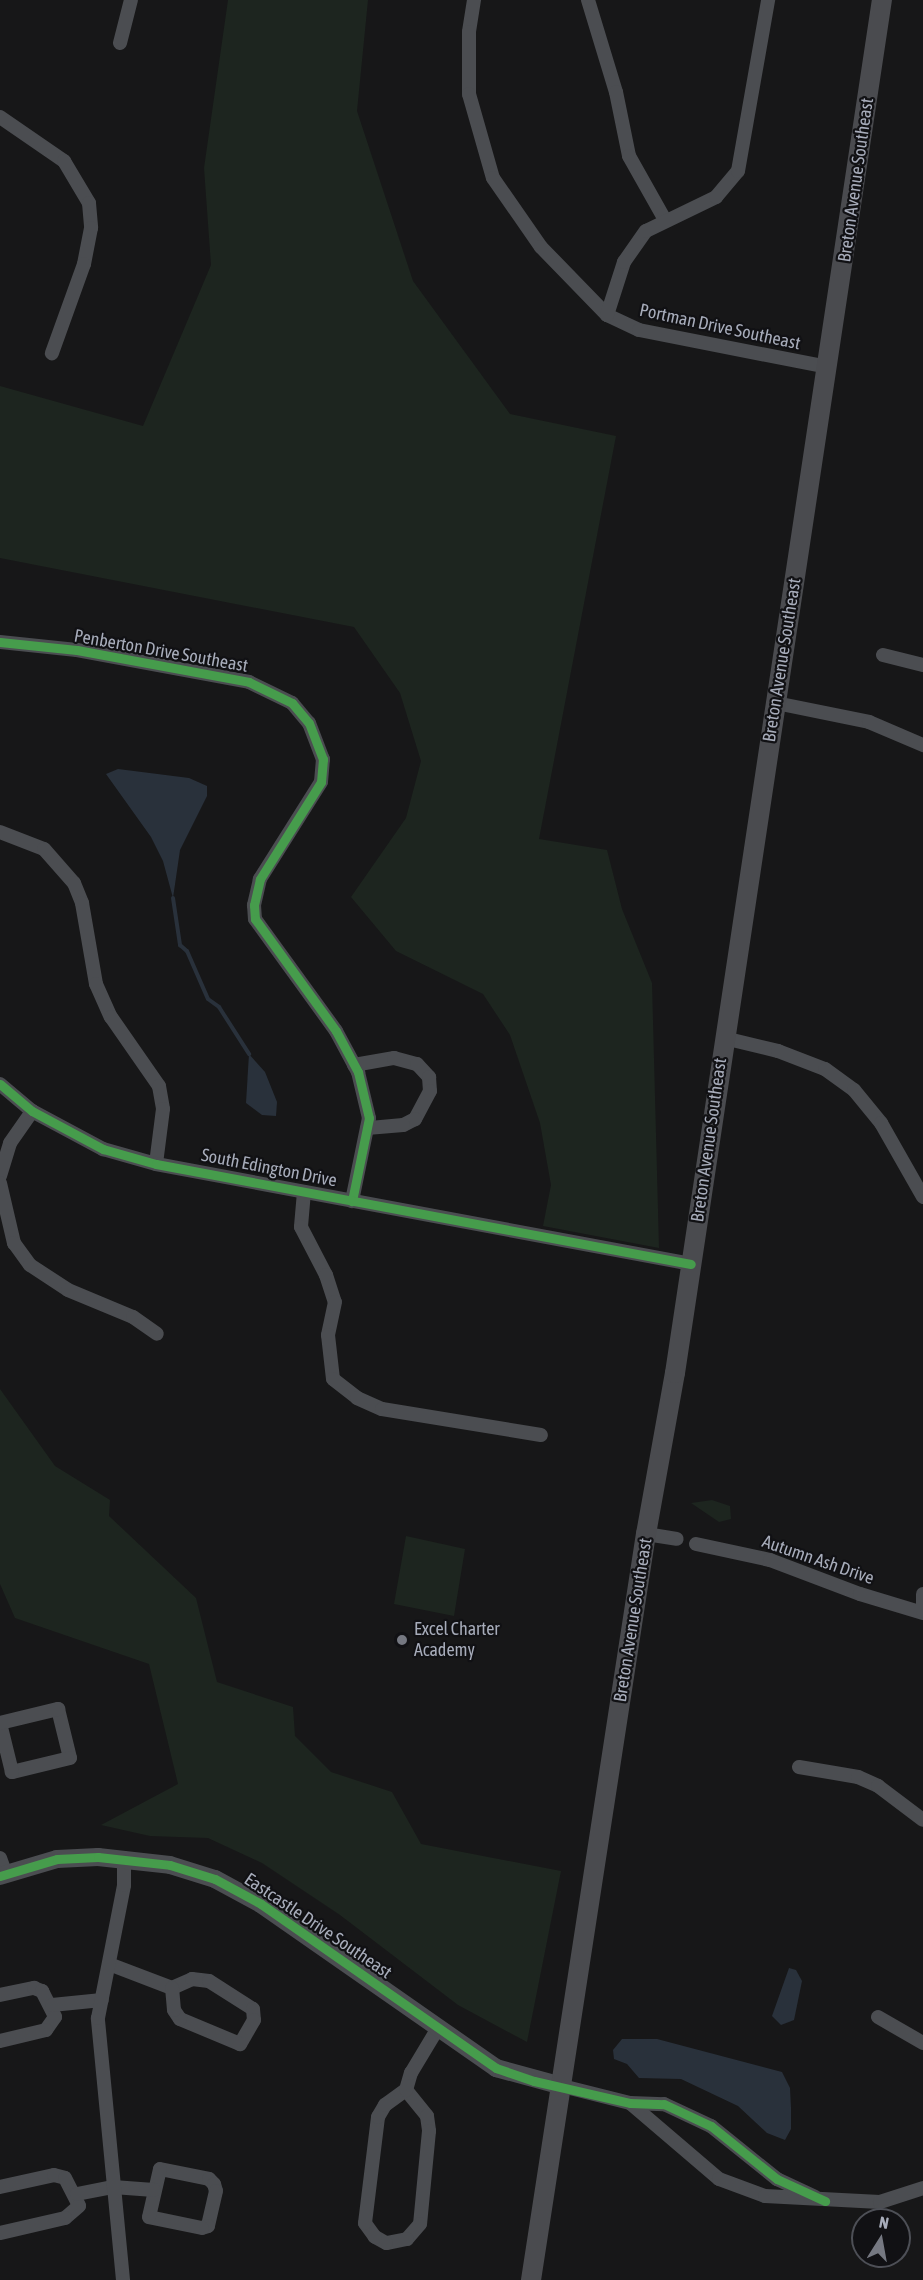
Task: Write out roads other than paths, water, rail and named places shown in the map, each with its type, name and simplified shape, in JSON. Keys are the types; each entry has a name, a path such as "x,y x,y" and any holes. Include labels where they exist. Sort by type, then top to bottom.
{"main road":[{"name":"Breton Avenue Southeast","path":"531,2280 646,1534 691,1264 882,0"}],"street":[{"path":"120,43 131,0"},
{"path":"474,0 469,32 469,94 494,178 541,247 607,315 634,245 646,231 716,197 738,171 768,0"},
{"path":"588,0 616,92 629,156 665,220"},
{"path":"0,117 64,161 88,203 91,228 84,264 52,352"},
{"name":"Portman Drive Southeast","path":"607,315 651,334 827,367"},
{"name":"Penberton Drive Southeast","path":"0,642 77,650 249,682 296,707 319,746 324,771 315,793 260,879 254,905 255,919 336,1031 354,1065 369,1118 352,1201"},
{"path":"883,655 923,665"},
{"path":"776,703 869,722 923,745"},
{"path":"0,832 44,849 74,883 82,903 96,984 111,1017 159,1086 163,1109 156,1164"},
{"path":"724,1038 778,1050 825,1069 854,1090 881,1123 923,1197"},
{"path":"354,1065 394,1058 417,1064 429,1077 430,1091 415,1119 403,1125 367,1128"},
{"name":"South Edington Drive","path":"0,1084 32,1111 103,1149 156,1164 691,1264"},
{"path":"0,1176 10,1143 32,1111"},
{"path":"0,1184 14,1243 30,1265 68,1290 134,1317 157,1334"},
{"path":"304,1192 301,1227 326,1275 334,1302 328,1335 333,1379 357,1398 382,1409 541,1435"},
{"path":"646,1534 677,1539"},
{"name":"Autumn Ash Drive","path":"696,1544 770,1560 860,1594 906,1606 922,1605"},
{"path":"58,1709 70,1758 12,1772 4,1752 0,1723 58,1709"},
{"path":"799,1767 858,1777 878,1786 923,1820"},
{"path":"123,2280 98,2018 124,1885 124,1858"},
{"name":"Eastcastle Drive Southeast","path":"2,1869 57,1859 124,1858 170,1865 215,1879 261,1904 496,2068 562,2086"},
{"path":"109,1964 172,1988 192,1979 209,1981 253,2009 254,2020 240,2044 180,2019 174,2010 172,1988"},
{"path":"0,1995 34,1988 46,1994 55,2017 46,2030 0,2041"},
{"path":"52,2005 102,2001"},
{"path":"879,2017 923,2043"},
{"path":"406,2090 427,2116 429,2131 420,2224 407,2239 386,2243 375,2237 365,2223 378,2116 385,2105 406,2090 411,2073 438,2028"},
{"path":"562,2086 630,2103 664,2104 711,2126 777,2179 825,2201"},
{"path":"630,2103 719,2179 765,2196 825,2201 880,2202 923,2188"},
{"path":"160,2169 209,2179 216,2191 208,2226 202,2228 153,2219 149,2211 154,2190 160,2169"},
{"path":"0,2187 54,2175 70,2181 77,2194 79,2206 65,2218 0,2233"},
{"path":"77,2194 113,2187 154,2190"}],"waterway":[{"path":"173,898 180,945 187,951 208,999 219,1007 249,1054"}],"place":[{"name":"Excel Charter Academy","path":"402,1640"}]}
